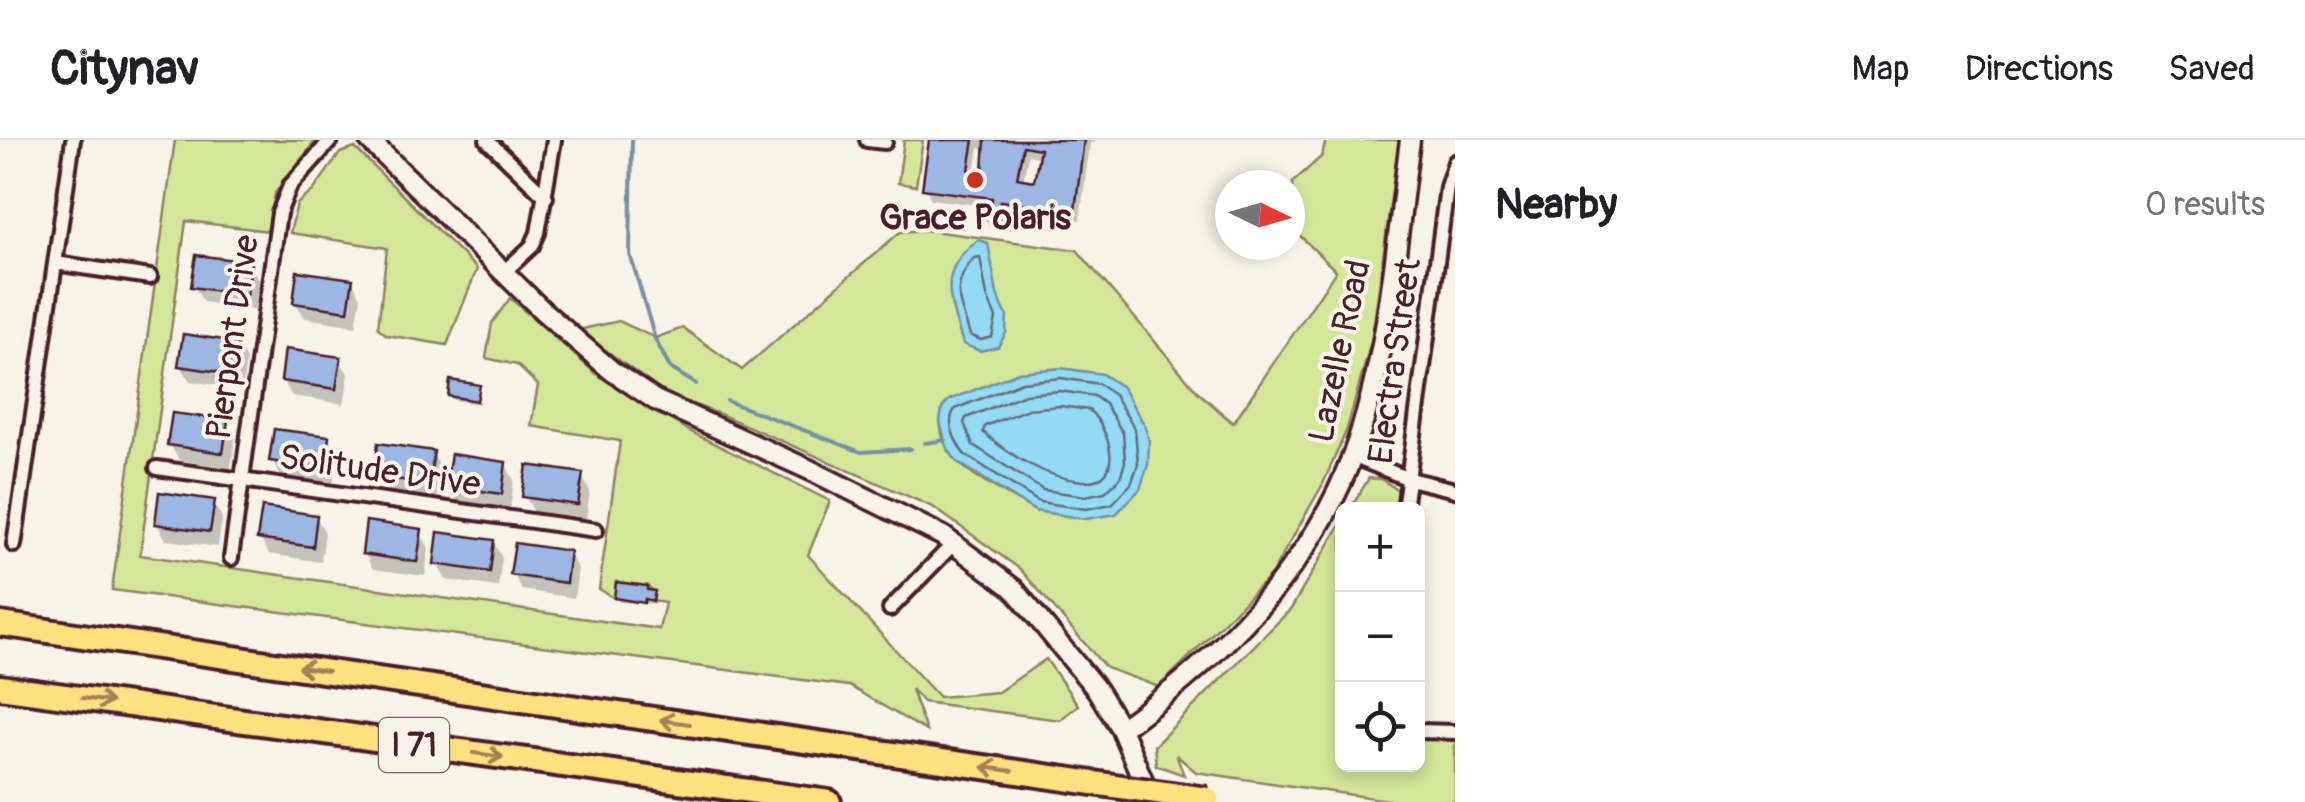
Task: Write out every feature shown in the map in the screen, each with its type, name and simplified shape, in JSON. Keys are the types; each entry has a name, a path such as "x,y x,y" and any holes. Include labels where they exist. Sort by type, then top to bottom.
{"highway":[{"name":"I 71","path":"0,624 1217,801"},
{"name":"I 71","path":"0,686 829,802"}],"street":[{"path":"14,545 73,140"},
{"name":"Pierpont Drive","path":"231,558 280,213 290,186 331,140"},
{"path":"369,140 573,339 612,371 655,400 810,470 954,543 1014,589 1064,646 1121,728 1152,802"},
{"path":"487,140 546,197"},
{"path":"504,272 532,246 538,233 554,140"},
{"path":"867,140 885,142"},
{"name":"Lazelle Road","path":"1121,728 1180,686 1225,645 1265,600 1307,542 1352,456 1370,396 1384,324 1410,140"},
{"name":"Electra Street","path":"1405,502 1447,187 1455,162"},
{"path":"55,263 150,277"},
{"path":"1352,456 1409,479 1455,490"},
{"name":"Solitude Drive","path":"157,468 596,530"},
{"path":"890,609 954,543"},
{"path":"1425,731 1455,732"}],"green space":[{"path":"175,140 316,140 275,193 269,231 186,221 140,555 659,629 665,603 653,601 654,591 647,586 617,582 614,598 599,589 620,441 531,426 538,385 517,365 486,358 492,323 510,298 595,373 687,430 830,501 808,555 939,697 998,692 1046,659 1078,705 1060,720 923,702 911,689 926,731 849,686 112,590"},
{"path":"904,140 923,140 916,186 898,183"},
{"path":"1326,140 1399,140 1372,338 1347,429 1323,484 1271,575 1159,687 1106,668 1020,569 933,507 665,394 578,330 619,321 655,338 683,328 742,370 900,232 924,230 1077,250 1198,392 1233,423 1336,271 1305,241 1305,171 1322,156","holes":["1019,372 1035,511 981,479 949,452 941,429 942,413 950,400"]},
{"path":"355,148 477,269 447,345 387,335 378,328 387,248 290,233 297,204 313,191 340,153"},
{"path":"1369,478 1381,479 1398,490 1397,502 1354,502"},
{"path":"1335,534 1335,772 1425,772 1425,737 1455,738 1455,802 1401,802 1196,772 1176,755 1184,775 1156,765 1154,746 1291,609"}],"water":[{"path":"978,240 988,243 997,294 1007,316 1006,333 998,347 980,351 963,344 949,288 956,263"},
{"path":"1061,368 1102,374 1122,387 1144,424 1149,441 1148,465 1140,489 1116,514 1086,519 1035,511 956,461 947,447 940,422 942,408 949,400 1019,372"}],"building":[{"name":"Grace Polaris","path":"929,140 974,140 969,170 983,172 985,140 1084,140 1075,210 1000,201 999,213 1008,214 1007,220 981,217 982,209 991,210 992,198 922,189","holes":["1023,146 1040,149 1034,181 1017,178"]},
{"path":"196,255 251,262 247,295 191,287"},
{"path":"297,271 353,279 348,311 293,303"},
{"path":"183,334 238,342 234,374 178,366"},
{"path":"285,349 341,357 336,389 281,381"},
{"path":"450,380 480,385 477,401 448,396"},
{"path":"172,413 228,420 223,453 167,445"},
{"path":"274,429 329,436 325,469 269,461"},
{"path":"378,443 434,451 429,484 374,476"},
{"path":"451,454 506,462 502,494 446,486"},
{"path":"527,465 583,473 578,505 522,497"},
{"path":"159,492 215,500 210,532 155,524"},
{"path":"262,507 317,515 313,547 257,539"},
{"path":"366,521 422,529 417,562 362,554"},
{"path":"438,532 494,540 490,572 434,564"},
{"path":"515,543 570,551 566,583 510,575"},
{"path":"616,582 647,586 647,590 655,591 653,601 614,598"}],"waterway":[{"path":"632,140 630,254 655,339 670,368 696,384"},
{"path":"727,401 861,452 911,449"},
{"path":"925,443 945,440"}],"place":[{"name":"Grace Polaris","path":"975,180"}]}
